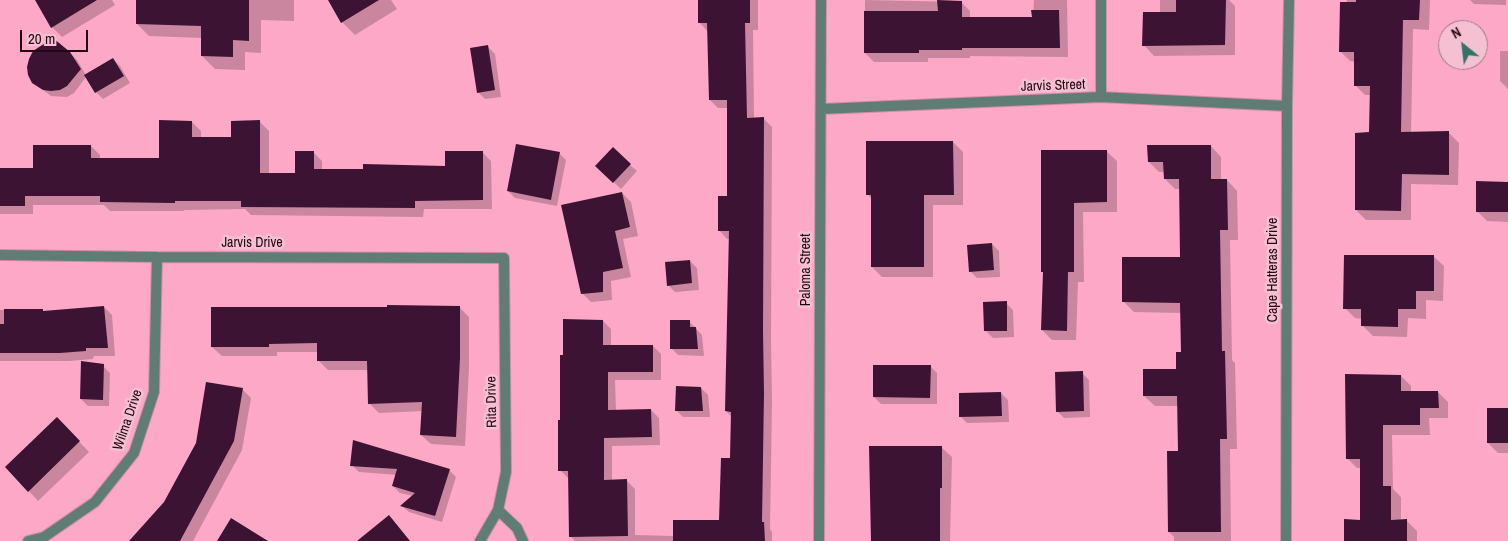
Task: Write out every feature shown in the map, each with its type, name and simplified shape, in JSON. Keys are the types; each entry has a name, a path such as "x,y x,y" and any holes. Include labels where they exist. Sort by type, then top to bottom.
{"street":[{"name":"Paloma Street","path":"819,541 822,0"},
{"path":"1101,0 1101,97"},
{"name":"Cape Hatteras Drive","path":"1286,541 1289,0"},
{"name":"Jarvis Street","path":"821,109 1101,97 1287,106"},
{"name":"Jarvis Drive","path":"0,255 504,258"},
{"name":"Wilma Drive","path":"28,541 44,537 95,502 134,453 154,392 157,257"},
{"name":"Rita Drive","path":"480,541 498,510 506,472 504,258"},
{"path":"498,510 517,528 523,541"}],"building":[{"path":"35,0 97,0 51,28"},
{"path":"136,0 249,0 249,41 233,40 233,57 201,56 201,26 136,24"},
{"path":"328,0 379,0 341,23"},
{"path":"698,0 750,0 750,23 745,23 747,118 764,117 762,522 764,522 765,541 673,541 673,520 719,520 721,458 730,458 731,412 725,411 729,231 718,231 718,196 727,196 727,100 709,100 707,23 698,23"},
{"path":"937,0 962,1 962,17 1032,17 1031,10 1059,10 1060,48 962,48 962,50 919,50 919,53 864,53 864,11 938,11"},
{"path":"1176,0 1226,0 1225,45 1142,46 1143,12 1176,12"},
{"path":"1356,0 1420,0 1419,20 1403,20 1401,132 1449,131 1449,175 1402,174 1401,211 1355,210 1355,133 1369,132 1370,86 1354,86 1354,52 1339,52 1340,2 1356,2"},
{"path":"53,38 70,52 81,69 67,86 60,90 51,91 43,90 32,83 27,67 33,51"},
{"path":"488,45 495,90 477,93 470,48"},
{"path":"113,58 124,76 95,93 84,75"},
{"path":"159,120 192,121 192,137 231,137 231,121 260,120 260,173 295,173 295,151 314,151 314,169 363,169 363,164 445,166 445,151 483,151 483,200 415,201 415,208 241,207 241,201 175,201 175,203 100,202 100,196 25,196 25,206 0,206 0,168 33,168 33,145 91,145 91,158 159,158"},
{"path":"866,141 953,141 954,195 924,195 924,267 871,267 871,195 866,195"},
{"path":"516,144 560,152 551,200 507,191"},
{"path":"1147,145 1211,145 1211,179 1227,179 1228,230 1220,230 1222,351 1225,351 1227,439 1220,439 1221,532 1168,532 1167,451 1178,451 1177,396 1143,396 1143,369 1176,369 1176,352 1181,352 1180,303 1122,302 1122,257 1180,257 1179,179 1164,179 1163,162 1148,162"},
{"path":"613,147 631,164 613,183 595,166"},
{"path":"1041,150 1107,150 1107,202 1074,203 1074,272 1068,272 1067,331 1041,330 1043,272 1041,272"},
{"path":"1476,181 1508,182 1508,212 1476,212"},
{"path":"622,192 630,227 615,231 623,268 603,272 603,292 581,294 561,205"},
{"path":"992,243 994,270 969,272 967,245"},
{"path":"1344,255 1434,255 1434,291 1416,291 1416,309 1398,309 1398,327 1361,326 1361,309 1343,309"},
{"path":"690,260 692,283 667,286 665,262"},
{"path":"1007,301 1007,331 984,331 983,302"},
{"path":"387,305 460,306 460,358 456,437 420,435 422,402 368,404 367,361 317,361 317,343 269,344 269,347 211,347 211,307 387,307"},
{"path":"104,306 108,348 86,348 86,351 60,353 0,353 0,324 4,324 4,309 43,309 43,311"},
{"path":"563,319 603,320 603,345 653,345 653,372 608,372 608,410 651,409 652,437 604,438 604,480 627,479 628,536 569,537 568,471 558,471 560,355 563,355"},
{"path":"670,320 690,320 690,327 696,327 698,349 670,349"},
{"path":"81,361 104,364 103,400 80,399"},
{"path":"873,365 931,365 930,398 873,397"},
{"path":"1083,371 1084,411 1056,412 1055,372"},
{"path":"1345,374 1401,375 1401,391 1438,391 1439,408 1420,408 1420,425 1383,425 1383,486 1391,486 1391,520 1407,519 1407,541 1344,541 1344,519 1360,520 1360,459 1346,459"},
{"path":"206,382 243,388 234,441 180,541 129,541 164,502 196,443"},
{"path":"676,386 701,387 703,411 675,411"},
{"path":"1001,392 1002,416 959,417 959,393"},
{"path":"1487,408 1508,408 1508,443 1487,443"},
{"path":"57,417 80,441 28,492 5,467"},
{"path":"353,440 450,469 435,516 400,506 415,493 392,486 397,469 350,466"},
{"path":"869,446 942,446 940,541 871,541"},
{"path":"389,515 410,541 357,541"},
{"path":"231,518 268,541 217,541"}]}
